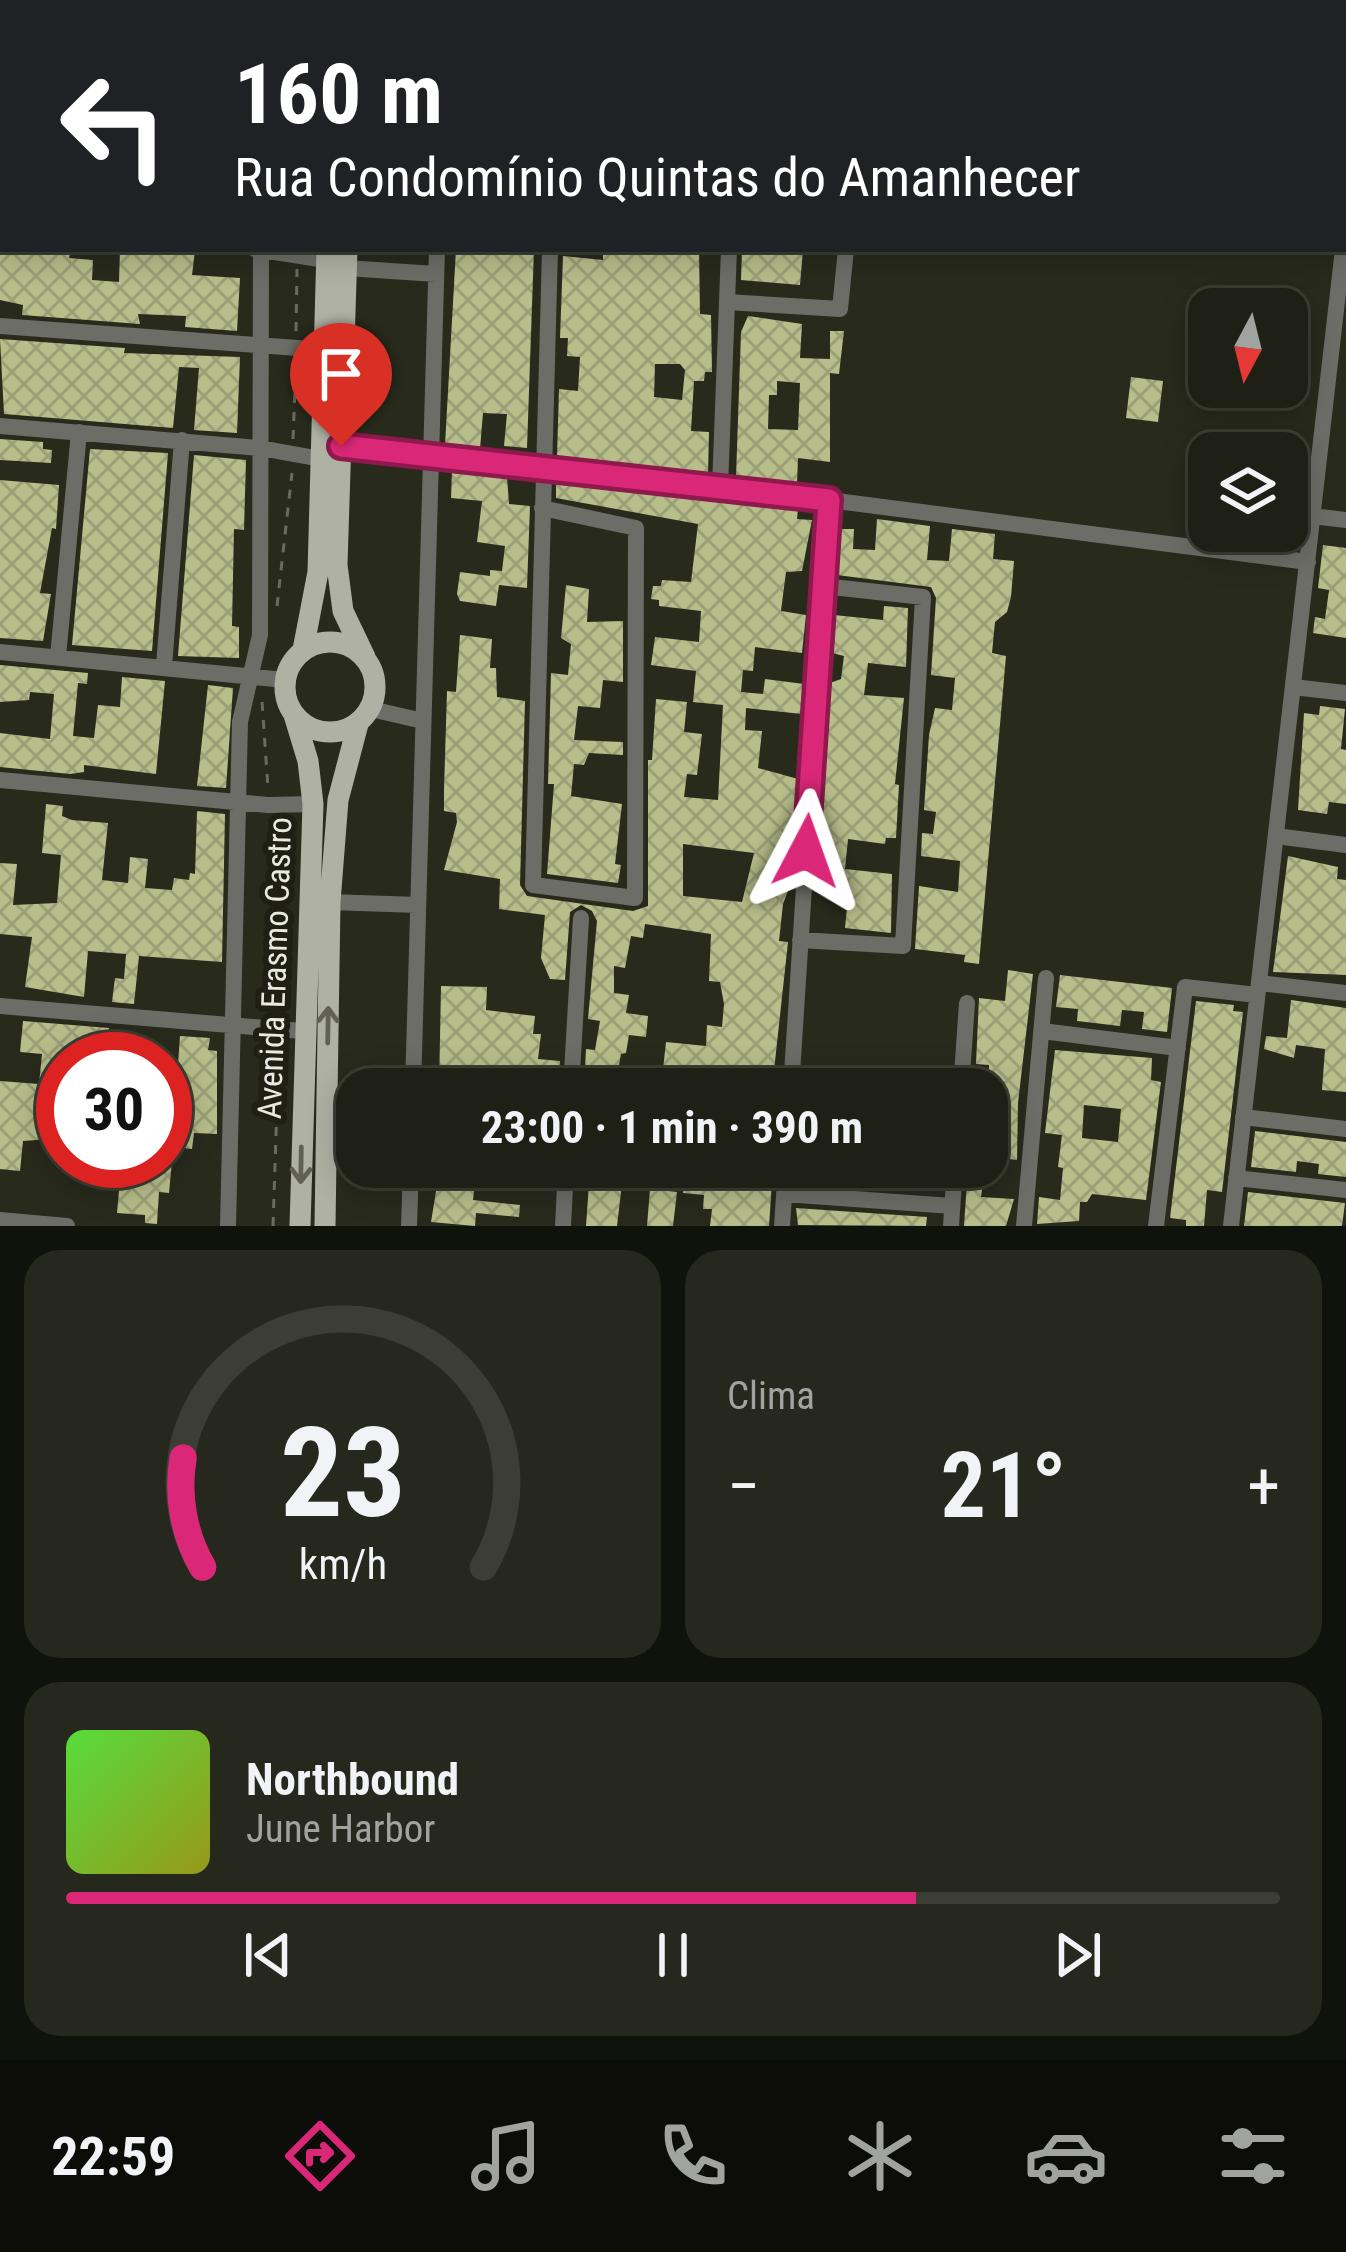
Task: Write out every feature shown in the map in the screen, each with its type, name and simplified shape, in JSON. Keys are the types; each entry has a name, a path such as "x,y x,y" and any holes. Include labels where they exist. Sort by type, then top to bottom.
{"main road":[{"path":"337,256 324,350 331,452 337,565 343,611 376,682 364,716 324,732 294,715 285,680 303,650 318,572 331,452 337,256"},
{"path":"303,650 335,641 365,657"},
{"name":"Avenida Erasmo Castro","path":"294,715 308,761 313,804 291,1030 300,1226"},
{"name":"Avenida Erasmo Castro","path":"325,1226 330,902 338,800 364,716"}],"street":[{"path":"228,1226 240,722 255,674 260,635 259,252"},
{"path":"278,252 337,256 436,274"},
{"path":"414,1068 437,252"},
{"path":"542,508 636,528 635,898 533,884 542,508 543,469 550,252"},
{"path":"720,488 728,252"},
{"path":"727,302 841,309 846,252"},
{"path":"1231,1226 1323,421 1339,343 1343,252"},
{"path":"0,326 324,350"},
{"path":"1323,421 1346,424"},
{"path":"0,426 293,454 431,457 829,500 1308,562"},
{"path":"58,657 80,432"},
{"path":"164,666 182,440"},
{"path":"792,1068 829,500"},
{"path":"1312,516 1346,520"},
{"path":"800,940 903,946 923,596 823,586"},
{"path":"0,652 285,680"},
{"path":"1292,687 1346,693"},
{"path":"364,716 423,721"},
{"path":"0,780 268,805 313,804"},
{"path":"1276,836 1346,844"},
{"path":"330,902 418,905"},
{"path":"572,1068 581,918"},
{"path":"1024,1226 1046,978"},
{"path":"1156,1226 1185,987 1346,993"},
{"path":"962,1068 967,1003"},
{"path":"0,1006 291,1030"},
{"path":"1042,1030 1178,1048"},
{"path":"1244,1117 1346,1129"},
{"path":"327,1129 336,1130"},
{"path":"1237,1178 1346,1190"},
{"path":"409,1226 410,1188"},
{"path":"563,1226 565,1188"},
{"path":"782,1226 784,1188"},
{"path":"951,1226 953,1188"},
{"path":"784,1194 952,1206"},
{"path":"0,1220 67,1226"}],"path":[{"path":"277,609 288,544 298,255"},
{"path":"255,674 269,748 268,805 291,1030 274,1226"}],"building":[{"path":"0,252 70,252 69,258 93,260 92,280 119,282 120,252 195,252 192,275 240,278 237,331 185,327 186,316 138,314 140,324 22,315 23,305 0,300"},
{"path":"456,252 534,252 527,448 504,446 507,414 483,413 480,449 445,445"},
{"path":"603,252 699,252 700,314 711,315 712,372 705,372 704,381 694,381 691,431 709,432 708,474 557,457 559,389 578,391 580,357 567,356 568,338 560,338 563,256 603,260","holes":["655,364 680,364 685,370 682,400 654,397"]},
{"path":"742,252 803,252 800,285 741,280"},
{"path":"748,316 802,324 800,358 830,359 830,331 844,331 839,374 830,373 830,462 798,458 797,484 736,477 741,332","holes":["777,381 800,383 798,430 768,429 769,395 777,395"]},
{"path":"0,339 125,348 124,353 240,357 237,433 194,430 199,368 179,367 173,428 4,414"},
{"path":"1131,377 1163,381 1158,422 1126,418"},
{"path":"0,439 43,442 43,449 52,450 51,463 0,460"},
{"path":"90,449 168,453 152,651 72,645"},
{"path":"194,455 246,460 244,530 234,529 232,626 239,627 239,658 178,656"},
{"path":"452,471 507,477 509,504 530,506 527,588 499,585 496,606 460,601 457,594 460,572 490,576 490,570 502,571 505,546 477,542 482,501 451,498"},
{"path":"0,480 59,485 56,529 52,528 40,593 51,594 43,641 0,638"},
{"path":"556,483 798,509 797,519 812,520 802,571 786,572 781,611 806,615 802,653 755,647 753,671 743,670 741,692 763,694 765,679 804,684 802,714 746,708 745,730 762,731 758,768 798,779 791,883 779,941 788,942 774,1068 663,1068 666,1042 706,1046 707,1025 722,1027 724,1004 720,982 709,981 711,934 645,924 643,938 631,936 625,968 614,966 614,993 629,995 626,1013 648,1016 646,1037 629,1035 618,1068 585,1068 586,1049 595,1050 600,1021 588,1019 597,921 592,911 581,905 570,912 565,980 550,979 541,958 545,915 499,909 500,879 444,870 457,822 456,813 444,811 447,691 456,692 460,635 492,639 490,668 496,668 497,697 525,701 520,885 527,896 633,911 648,906 648,760 652,760 656,699 687,702 684,732 702,734 697,775 687,774 684,797 718,800 723,705 693,702 696,671 651,665 655,637 699,642 701,611 659,606 659,600 651,599 653,586 661,586 662,580 691,582 698,524 556,498","holes":["683,844 754,853 742,902 683,896"]},
{"path":"877,519 930,526 927,560 949,561 952,529 995,534 993,559 1014,561 1011,597 1007,612 995,622 992,653 1006,656 979,964 964,962 965,955 915,949 919,886 958,892 960,861 921,856 922,833 933,834 936,812 924,810 929,735 935,708 952,710 955,678 931,675 936,598 931,587 837,575 840,529 854,529 853,549 875,550"},
{"path":"1323,545 1346,548 1346,638 1313,633 1315,617 1325,619 1329,590 1318,588"},
{"path":"566,585 589,589 587,622 623,621 623,682 603,680 600,708 578,706 574,740 623,742 623,755 589,753 584,765 574,764 571,796 622,804 615,864 621,865 618,883 547,874 554,784 548,784 551,673 568,675 571,644 561,638"},
{"path":"884,606 908,608 906,667 868,663 864,695 904,698 895,784 899,785 896,838 886,838 885,844 848,839 845,869 892,874 891,933 845,928 848,898 832,894 834,867 818,865 830,683 841,679 844,656 832,653 834,615 883,620"},
{"path":"0,665 88,673 87,684 78,683 73,736 94,738 98,705 120,707 122,677 165,681 156,774 84,765 84,772 70,774 0,767 0,733 50,739 54,694 30,692 29,700 0,702"},
{"path":"208,685 233,688 226,788 197,786"},
{"path":"1320,706 1345,709 1341,749 1346,750 1346,804 1329,802 1327,814 1298,810 1304,713 1319,715"},
{"path":"46,804 63,806 62,816 72,820 108,823 102,880 128,883 130,857 148,859 145,888 172,890 174,878 189,880 190,873 195,874 197,811 225,814 222,962 139,956 134,1004 112,1002 115,978 124,979 126,954 88,951 84,997 25,987 32,937 0,934 0,863 17,864 13,905 57,903 61,855 42,853"},
{"path":"1288,856 1338,867 1337,879 1346,880 1346,975 1273,972"},
{"path":"1008,970 1033,974 1018,1103 1017,1160 1008,1159 1008,1068 976,1064 979,998 1005,1001"},
{"path":"1060,975 1172,988 1167,1032 1142,1029 1144,1012 1122,1010 1120,1026 1077,1021 1078,1009 1056,1007"},
{"path":"441,986 487,987 486,1010 535,1016 533,1034 541,1034 538,1059 560,1061 560,1068 439,1068"},
{"path":"1291,1000 1346,1008 1346,1092 1322,1090 1325,1049 1296,1045 1294,1058 1264,1049 1266,1036 1287,1038"},
{"path":"1196,1001 1234,1005 1233,1011 1243,1012 1222,1192 1207,1190 1204,1226 1186,1226 1186,1220 1170,1218"},
{"path":"23,1021 109,1028 109,1032 36,1032 36,1053 20,1052"},
{"path":"192,1037 210,1038 208,1050 217,1051 217,1134 194,1133 192,1149"},
{"path":"1055,1050 1152,1058 1151,1080 1161,1082 1146,1200 1092,1194 1087,1202 1080,1202 1079,1221 1037,1224 1039,1197 1060,1200 1063,1168 1058,1167 1062,1135 1045,1133","holes":["1084,1105 1121,1109 1118,1142 1082,1138"]},
{"path":"0,1081 36,1084 36,1140 23,1141 20,1171 0,1169"},
{"path":"1255,1131 1346,1142 1346,1177 1318,1174 1319,1164 1297,1161 1296,1172 1251,1167"},
{"path":"119,1188 169,1188 169,1193 159,1192 157,1224 145,1223 145,1215 117,1213"},
{"path":"437,1188 474,1188 473,1200 520,1205 519,1217 476,1213 475,1226 431,1222"},
{"path":"589,1188 622,1188 617,1226 586,1226"},
{"path":"684,1188 772,1188 769,1226 710,1226 712,1209 703,1209 704,1195 683,1193"},
{"path":"967,1188 982,1188 981,1197 1014,1199 1006,1226 964,1226"},
{"path":"650,1189 677,1192 673,1226 647,1226"},
{"path":"1248,1192 1345,1203 1342,1226 1244,1226"},
{"path":"796,1208 927,1217 926,1226 798,1225"}],"route":[{"path":"341,446 829,500 806,851"}]}
